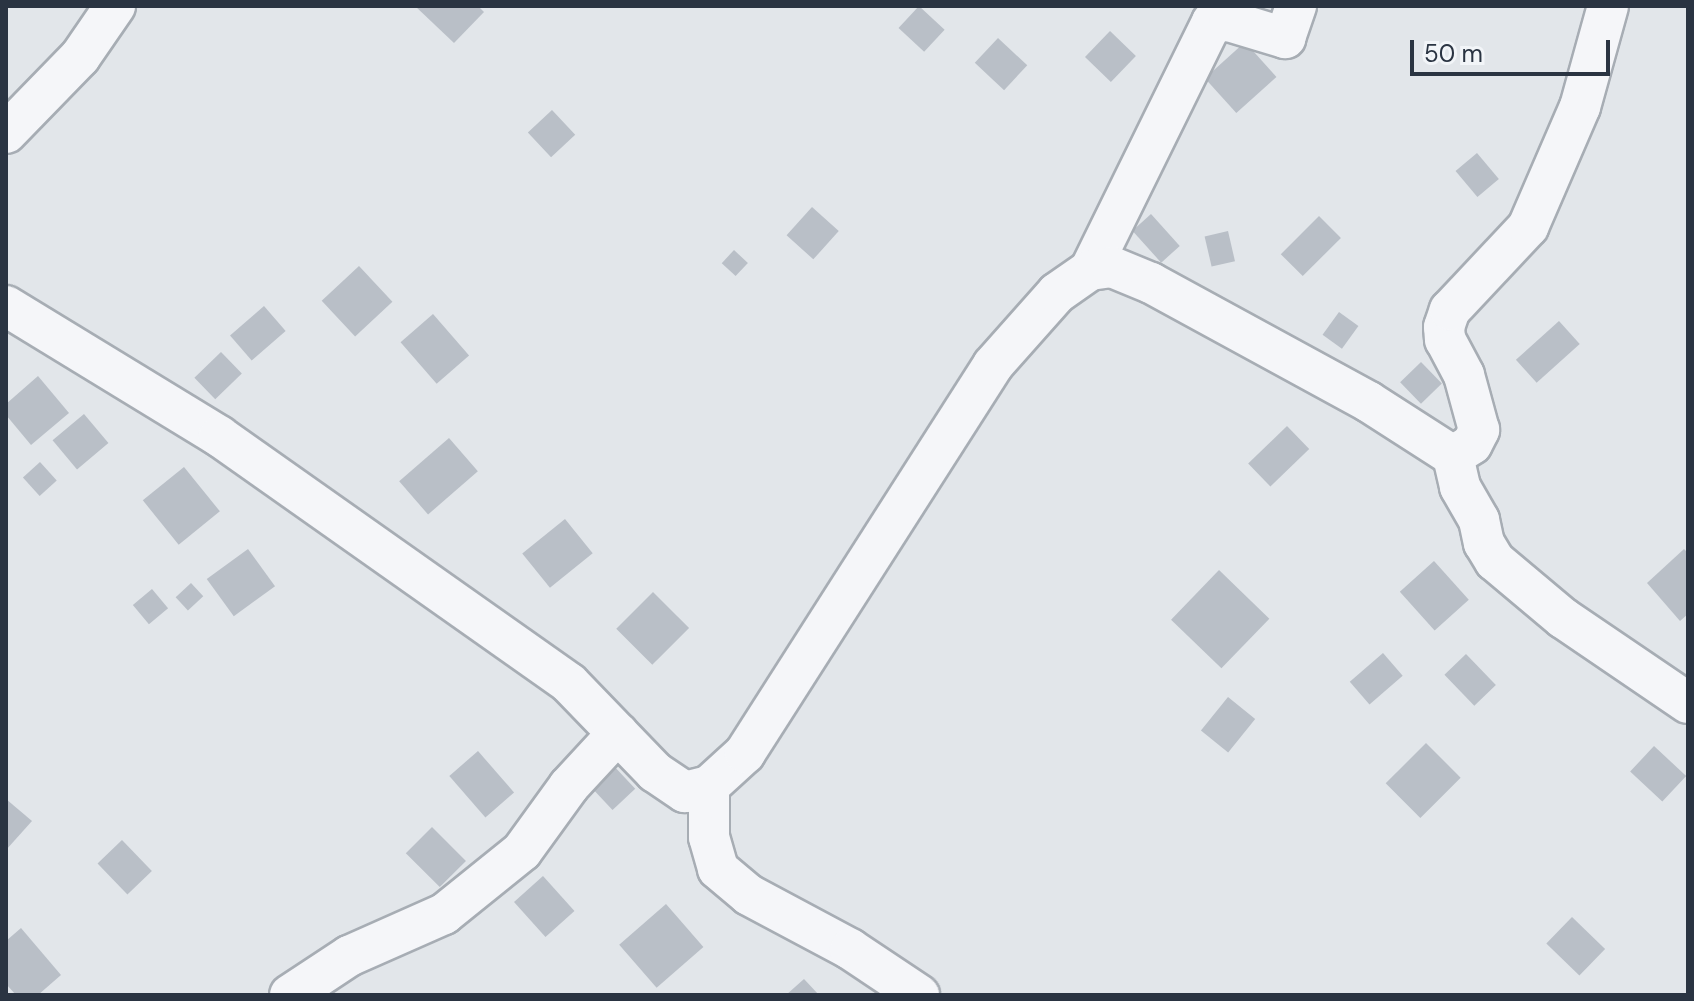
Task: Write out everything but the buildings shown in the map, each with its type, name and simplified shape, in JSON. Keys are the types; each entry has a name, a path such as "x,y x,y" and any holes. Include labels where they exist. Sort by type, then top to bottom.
{"street":[{"path":"6,133 80,57 115,6"},
{"path":"1090,270 1212,22 1229,21 1285,38 1296,6"},
{"path":"1453,456 1472,444 1479,430 1464,375 1445,340 1447,318 1450,310 1528,227 1580,107 1608,6"},
{"path":"6,306 219,436 569,683 655,772 685,792 709,786 745,753 993,365 1057,293 1090,270 1112,267 1151,283 1369,402 1453,456 1460,487 1479,520 1484,543 1495,561 1563,618 1688,703"},
{"path":"290,995 349,956 444,914 522,851 569,786 618,733"},
{"path":"709,786 709,837 718,869 749,895 850,949 919,995"}]}
